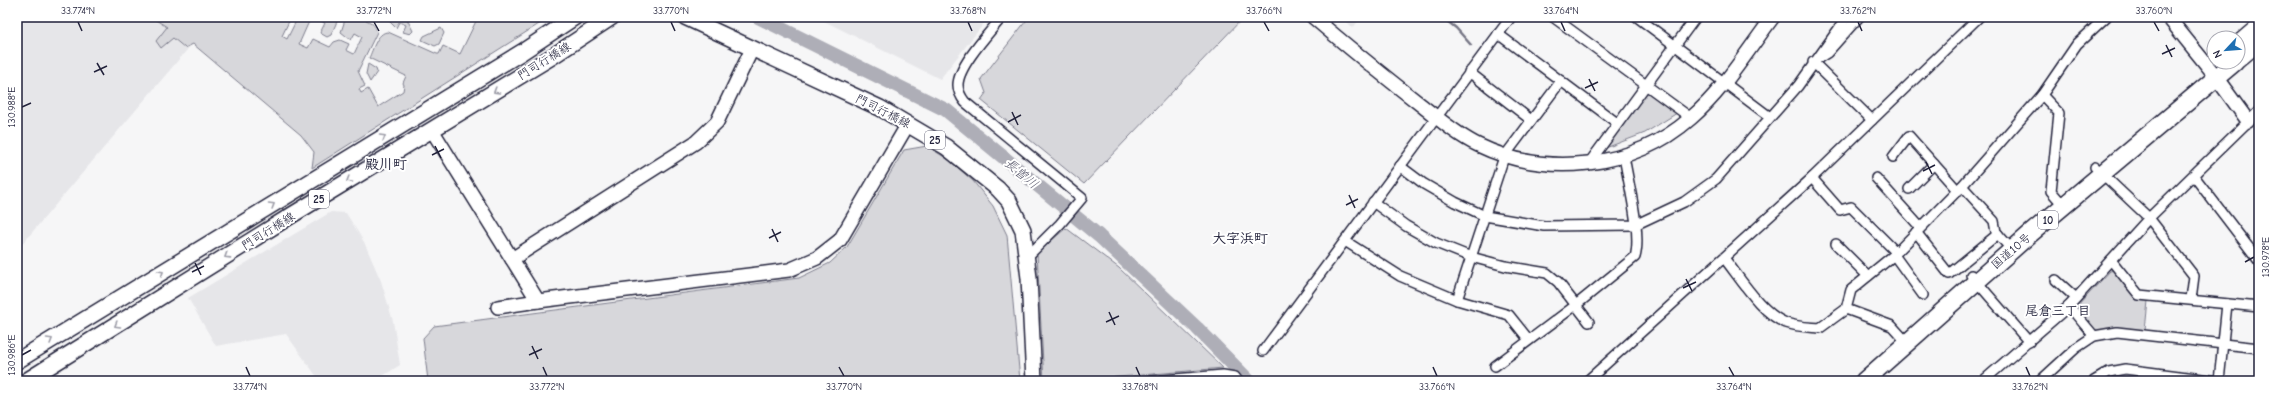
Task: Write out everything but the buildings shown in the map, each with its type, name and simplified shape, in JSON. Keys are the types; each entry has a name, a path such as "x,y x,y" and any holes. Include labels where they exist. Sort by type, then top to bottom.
{"highway":[{"path":"2246,38 2259,27"},
{"path":"2246,52 2259,41"},
{"name":"国道10号","path":"1864,381 1974,278 2006,243 2060,203 2215,70"},
{"name":"国道10号","path":"1850,381 1974,278"}],"main road":[{"name":"門司行橋線","path":"17,361 522,52 575,17"},
{"name":"門司行橋線","path":"26,381 553,56 612,17"},
{"name":"門司行橋線","path":"685,17 847,92 908,124 966,161 1009,201 1023,230 1028,256 1034,381"}],"street":[{"path":"1002,17 959,77 959,94 965,102 1082,198 1060,224 1028,256"},
{"path":"1313,17 1436,117 1476,145 1504,157 1549,164 1589,163 1624,156 1657,142 1691,118 1709,101 1773,17"},
{"path":"1263,351 1510,17"},
{"path":"1553,17 1691,118"},
{"path":"1637,17 1675,44 1770,117"},
{"path":"1589,163 1696,17"},
{"path":"1400,166 1424,184 1455,202 1485,216 1544,226 1635,225 1684,202 1716,179 1798,86 1813,62 1847,17"},
{"path":"1813,62 1827,53 1859,17"},
{"path":"1586,381 1812,178 1979,17"},
{"path":"1724,258 1763,306 1776,318 1796,326 1820,328 1846,309 1851,290 1895,253 1960,188 2042,95 2077,44 2106,17"},
{"path":"2168,17 2206,60"},
{"path":"1498,34 1617,123"},
{"path":"512,259 696,142 709,132 717,122 752,49"},
{"path":"1813,62 1872,120"},
{"path":"2215,70 2248,121"},
{"path":"1470,72 1531,120"},
{"path":"1457,300 1504,157 1561,82"},
{"path":"2042,95 2059,113 2052,191 2060,203"},
{"path":"1983,381 2069,306 2149,218 2194,176 2259,111"},
{"path":"498,307 789,270 817,258 840,240 908,124"},
{"path":"432,130 538,301"},
{"path":"1876,178 1918,230 1949,274 2006,243 1994,221 1934,164 1909,136 1893,157"},
{"path":"1495,366 1576,306 1636,257 1638,249 1624,156"},
{"path":"1909,190 1934,164"},
{"path":"2098,171 2149,218 2194,276 2191,299"},
{"path":"2194,176 2259,261"},
{"path":"1812,178 1840,210 1851,207 1895,253 1923,295"},
{"path":"1373,202 1406,226 1436,243 1471,257 1505,266 1547,273 1558,282 1589,322"},
{"path":"1344,241 1400,276 1457,300 1509,316 1529,340"},
{"path":"1836,244 1868,276"},
{"path":"2111,260 2139,295 2259,307"},
{"path":"1974,278 2029,342"},
{"path":"2056,280 2076,298"},
{"path":"2094,381 2109,372 2125,369 2218,381 2227,304"},
{"path":"2069,306 2094,336"},
{"path":"1846,309 1892,326 1902,337"},
{"path":"2040,381 2076,348 2094,336 2117,332 2143,333 2222,345 2259,348"},
{"path":"1150,381 1223,375 1235,380"}],"shaded area":[{"path":"17,17 187,17 192,44 17,250"},
{"path":"151,17 291,17 282,36 287,39 298,17 311,17 299,44 308,48 313,39 330,47 334,42 340,40 349,44 346,50 354,54 362,37 355,33 351,40 341,32 346,17 365,20 373,24 377,32 358,71 365,86 359,89 361,93 368,89 378,107 403,91 403,83 406,76 369,58 378,38 384,33 388,32 437,54 439,54 443,46 460,54 478,17 550,17 312,168 314,152 301,135 193,44 185,48 173,38 161,48 156,41 167,27"},
{"path":"318,17 339,17 331,35 327,37 320,33 325,23 317,19"},
{"path":"390,17 406,17 413,31 410,34 403,32 406,25 399,22 396,28 389,21"},
{"path":"816,17 989,17 940,79"},
{"path":"1029,17 1243,18 1084,184 981,100 986,93 981,79"},
{"path":"1342,17 1361,17 1353,28"},
{"path":"441,28 444,33 439,44 435,46 422,40 424,36"},
{"path":"368,64 376,69 377,72 370,82 366,74"},
{"path":"1642,84 1677,113 1645,133 1603,149"},
{"path":"927,146 949,160 973,181 993,206 1007,235 1020,381 428,381 423,338 434,326 799,278 830,263 847,247 904,150"},
{"path":"331,212 346,213 364,242 381,281 393,321 400,365 375,381 320,381 286,334 216,346 188,298"},
{"path":"1066,228 1119,268 1223,368 1071,381 1044,381 1037,253"},
{"path":"2114,270 2136,300 2148,301 2145,330 2119,328 2094,333 2075,309 2110,271"}],"waterway":[{"name":"長曽川","path":"758,17 946,110 1099,236 1197,328 1249,381"},
{"path":"1442,17 1456,28 1471,45"}],"district":[{"name":"殿川町","path":"386,164"},
{"name":"大字浜町","path":"1240,238"},
{"name":"尾倉三丁目","path":"2058,310"}]}
